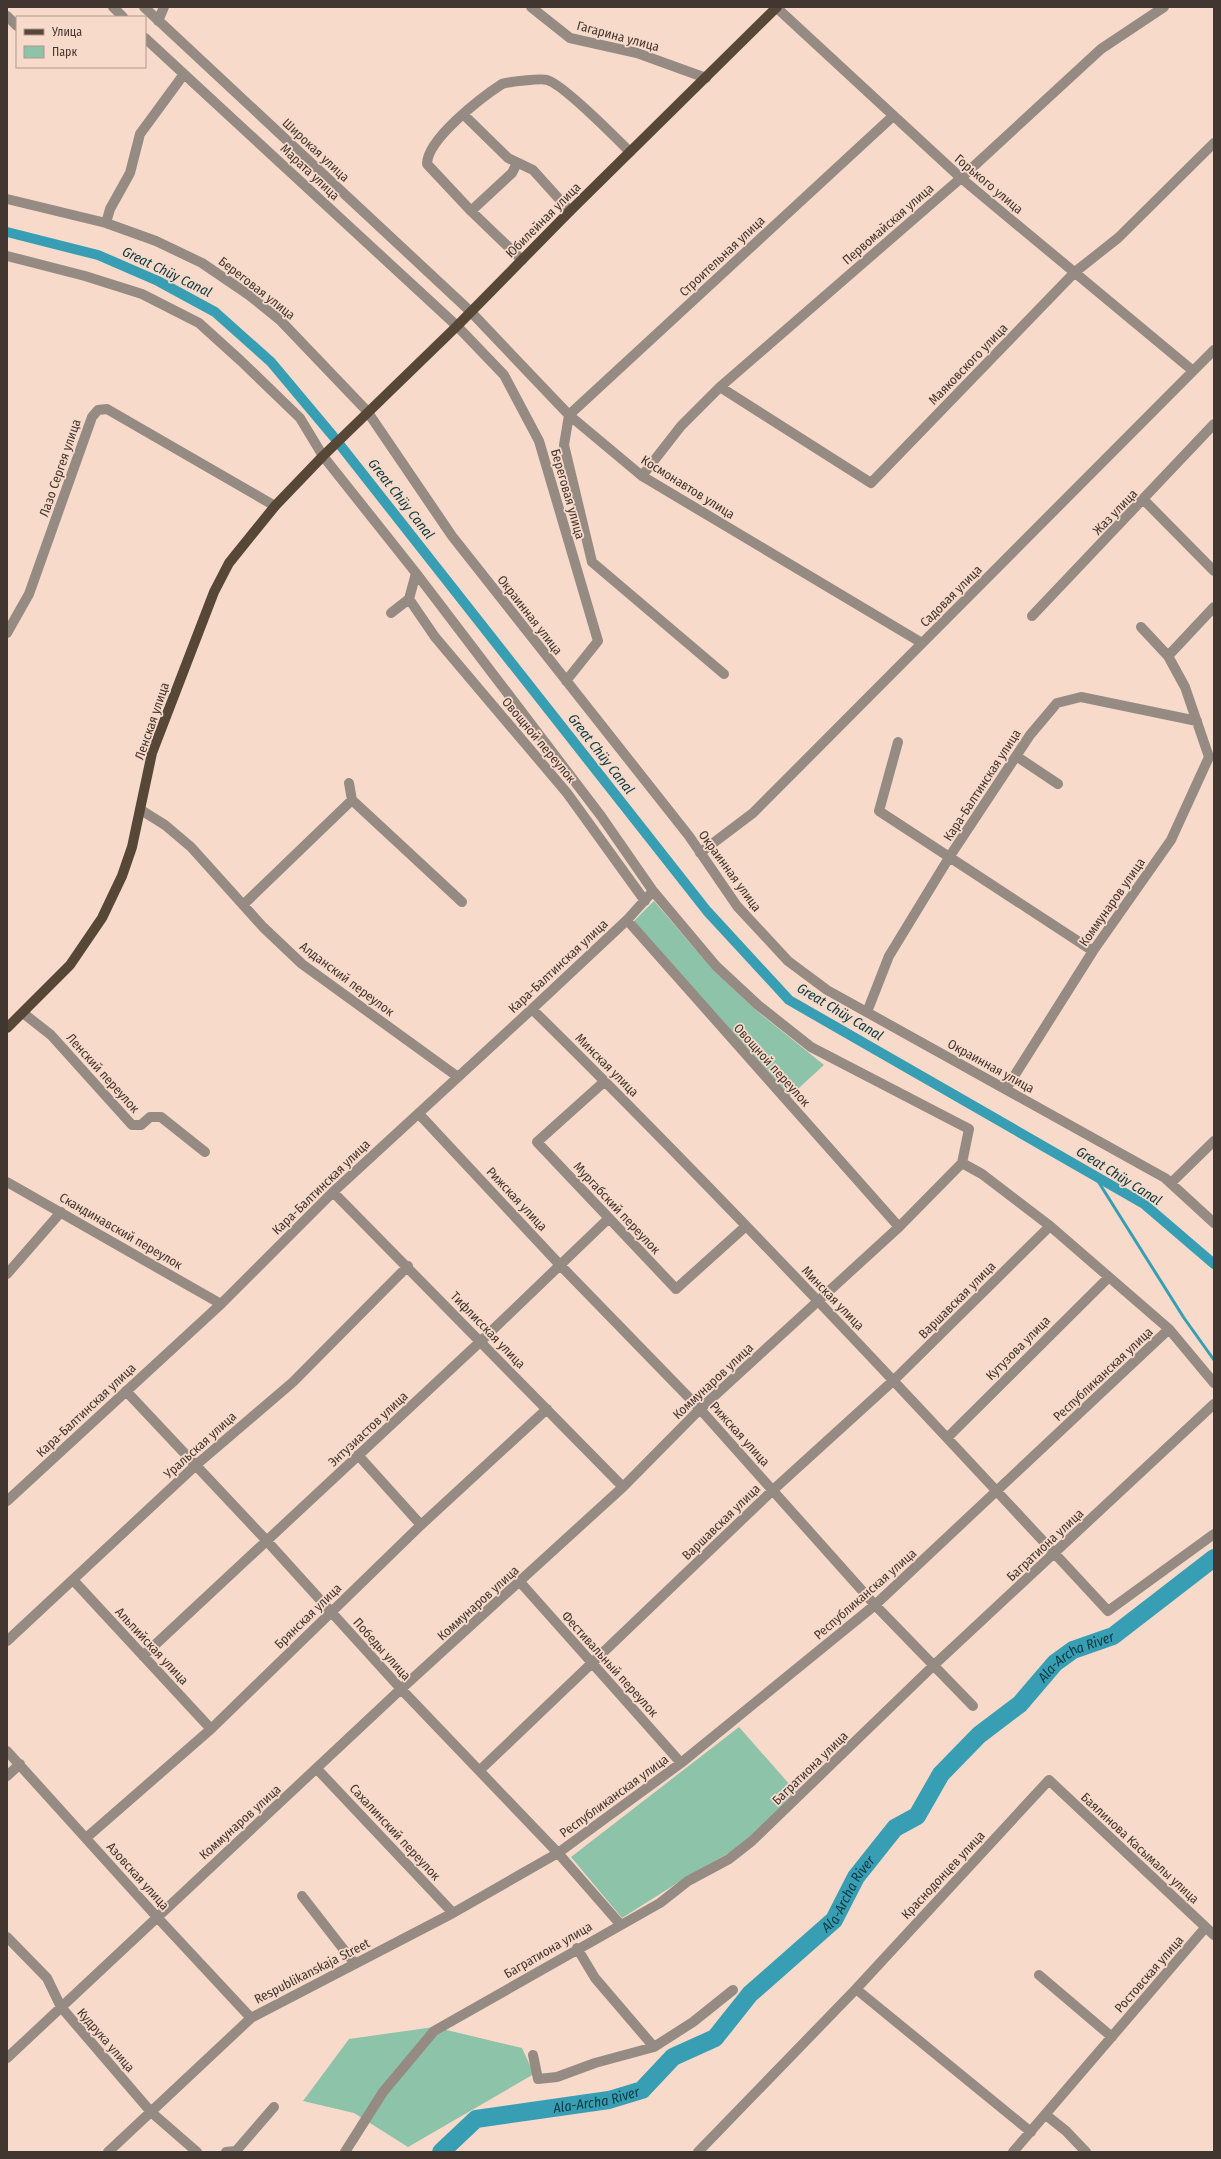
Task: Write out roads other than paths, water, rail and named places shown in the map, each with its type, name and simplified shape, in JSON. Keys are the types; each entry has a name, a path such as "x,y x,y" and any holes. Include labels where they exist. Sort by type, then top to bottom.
{"main road":[{"name":"Юбилейная улица","path":"326,453 365,413 457,326 570,210 777,7"},
{"name":"Ленская улица","path":"7,1028 70,965 102,918 122,876 132,847 152,753 214,592 230,563 275,506 326,453"}],"street":[{"path":"112,7 122,16"},
{"name":"Широкая улица","path":"144,7 471,312"},
{"path":"158,20 164,7"},
{"name":"Гагарина улица","path":"531,7 570,38 637,53 706,78"},
{"name":"Горького улица","path":"777,7 892,117 961,178 1192,370"},
{"name":"Первомайская улица","path":"642,476 681,426 720,387 961,178 1101,49 1164,7"},
{"path":"7,16 16,25"},
{"name":"Марата улица","path":"146,39 457,326"},
{"path":"106,222 110,209 130,173 140,134 184,74"},
{"path":"522,260 471,211 427,164 430,152 463,114 502,84 508,82 548,80 568,94 630,152"},
{"path":"463,114 508,158 533,170 570,210"},
{"name":"Строительная улица","path":"569,415 892,117"},
{"name":"Маяковского улица","path":"720,387 871,483 1075,272 1118,238 1214,142"},
{"path":"471,211 512,173 517,163"},
{"name":"Береговая улица","path":"7,198 106,222 156,241 202,263 249,295 280,320 365,413"},
{"path":"7,256 85,276 142,294 199,323 300,418 601,816 653,891 716,966 758,1006 811,1047 969,1128 962,1163 982,1174 1050,1226 1108,1278 1169,1329 1214,1383"},
{"name":"Космонавтов улица","path":"471,312 569,415 642,476 922,643"},
{"name":"Береговая улица","path":"457,326 504,375 539,441 598,641 566,682"},
{"name":"Садовая улица","path":"700,853 753,813 1192,370 1214,350"},
{"name":"Лазо Сергея улица","path":"7,634 29,594 92,417 98,410 107,409 275,506"},
{"name":"Окраинная улица","path":"365,413 452,536 700,853 737,906 788,961 827,990 1165,1178 1214,1223"},
{"name":"Береговая улица","path":"569,415 564,445 592,562 724,674"},
{"name":"Жаз улица","path":"1032,616 1144,500 1214,424"},
{"path":"1144,500 1214,571"},
{"path":"391,613 409,599 416,573"},
{"name":"Овощной переулок","path":"409,599 435,637 567,793 646,901"},
{"path":"1168,656 1214,607"},
{"name":"Коммунаров улица","path":"1006,1089 1093,951 1171,840 1209,757 1185,687 1168,656 1141,627"},
{"name":"Кара-Балтинская улица","path":"867,1012 889,956 950,856 1030,735 1057,703 1081,698 1197,721"},
{"path":"898,742 879,811 950,856 1093,951"},
{"path":"1016,756 1058,784"},
{"path":"349,783 352,800 462,902"},
{"path":"243,905 352,800"},
{"name":"Алданский переулок","path":"141,810 165,825 191,847 243,905 302,964 458,1077"},
{"name":"Кара-Балтинская улица","path":"7,1501 221,1304 333,1192 627,920 646,901 653,891"},
{"name":"Овощной переулок","path":"627,920 899,1227"},
{"name":"Минская улица","path":"532,1009 605,1081 894,1380 1108,1610 1214,1534"},
{"name":"Ленский переулок","path":"23,1013 52,1035 132,1124 141,1125 150,1117 161,1117 205,1152"},
{"name":"Мургабский переулок","path":"605,1081 537,1142 608,1219 676,1289 746,1226"},
{"name":"Рижская улица","path":"419,1114 560,1265 700,1409 875,1605 973,1706"},
{"path":"1171,1183 1214,1141"},
{"name":"Коммунаров улица","path":"7,2058 156,1916 318,1769 401,1689 623,1487 700,1409 899,1227 962,1163"},
{"name":"Скандинавский переулок","path":"7,1182 221,1304"},
{"name":"Тифлисская улица","path":"333,1192 408,1266 623,1487"},
{"path":"7,1274 61,1212"},
{"name":"Энтузиастов улица","path":"143,1656 481,1341 608,1219"},
{"name":"Варшавская улица","path":"480,1770 773,1490 894,1380 1050,1226"},
{"name":"Уральская улица","path":"7,1641 74,1581 196,1465 293,1382 408,1266"},
{"name":"Кутузова улица","path":"947,1438 1108,1278"},
{"name":"Республиканская улица","path":"558,1853 681,1763 875,1605 998,1492 1169,1329"},
{"name":"Победы улица","path":"126,1391 266,1540 401,1689 558,1853 620,1924"},
{"name":"Багратиона улица","path":"346,2152 383,2092 434,2031 577,1948 660,1904 688,1881 729,1859 752,1841 933,1666 1214,1404"},
{"name":"Брянская улица","path":"86,1838 211,1729 421,1525 547,1409"},
{"path":"358,1455 421,1525"},
{"name":"Альпийская улица","path":"74,1581 211,1729"},
{"name":"Фестивальный переулок","path":"520,1582 681,1763"},
{"name":"Азовская улица","path":"7,1751 156,1916 251,2018"},
{"path":"7,1776 20,1764"},
{"name":"Сахалинский переулок","path":"318,1769 453,1913"},
{"name":"Баялинова Касымалы улица","path":"1049,1780 1214,1935"},
{"name":"Краснодонцев улица","path":"698,2152 856,1989 1049,1780"},
{"name":"Respublikanskaja Street","path":"108,2152 251,2018 453,1913 558,1853"},
{"path":"302,1896 355,1964"},
{"name":"Ростовская улица","path":"1013,2152 1205,1928"},
{"name":"Кудрука улица","path":"7,1937 48,1978 61,2007 151,2112 197,2152"},
{"path":"577,1948 595,1978 654,2047"},
{"path":"1039,1975 1112,2037"},
{"path":"856,1989 1031,2132"},
{"path":"533,2055 538,2079 557,2077 595,2063 654,2047 693,2022 733,1990"},
{"path":"226,2152 236,2151 274,2107"},
{"path":"1046,2115 1066,2131 1086,2152"}],"waterway":[{"name":"Great Chüy Canal","path":"7,232 98,255 158,281 215,312 271,362 333,436 707,911 789,1000 1144,1204 1214,1264"},
{"path":"1096,1178 1184,1318 1214,1360"},
{"name":"Ala-Archa River","path":"441,2152 476,2119 609,2100 642,2090 673,2057 715,2038 750,1994 834,1920 856,1877 895,1828 917,1816 941,1774 979,1735 1020,1704 1055,1663 1073,1650 1113,1636 1214,1558"}]}
